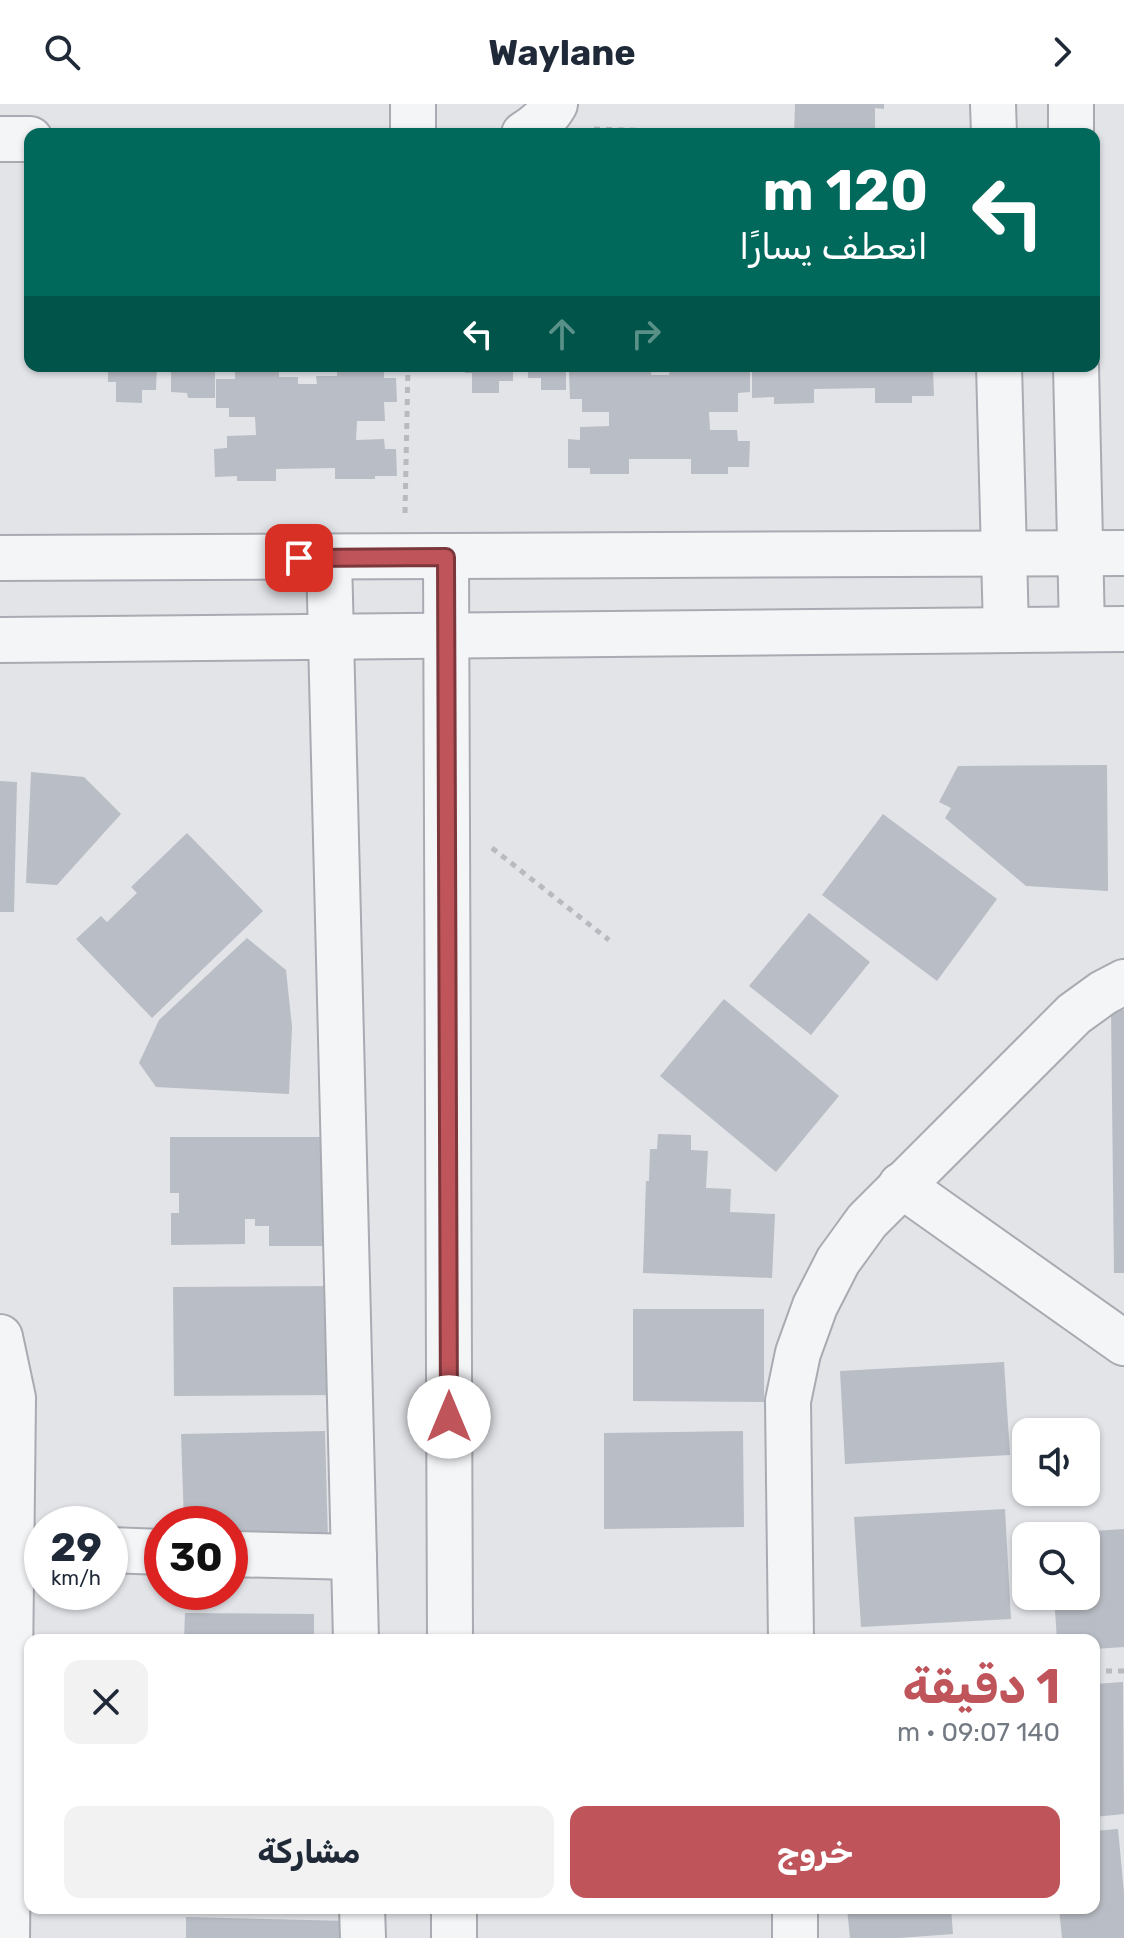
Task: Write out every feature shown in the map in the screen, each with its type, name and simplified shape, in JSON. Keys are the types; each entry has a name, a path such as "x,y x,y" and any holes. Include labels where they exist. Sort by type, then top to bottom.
{"street":[{"path":"413,104 413,128"},
{"path":"993,104 994,128"},
{"path":"1071,104 1071,128"},
{"path":"0,139 24,139"},
{"path":"999,372 1006,630"},
{"path":"0,640 1103,629 1080,553 1076,372"},
{"path":"0,558 1124,553"},
{"path":"425,557 446,636 450,1634"},
{"path":"329,558 356,1634"},
{"path":"791,1634 788,1401 798,1353 815,1306 838,1261 867,1221 901,1185 1074,1014 1124,982"},
{"path":"901,1185 1124,1343"},
{"path":"0,1337 13,1398 24,1516"},
{"path":"248,1554 354,1557"},
{"path":"7,1938 24,1606"},
{"path":"362,1914 363,1938"},
{"path":"454,1914 454,1938"},
{"path":"795,1914 795,1938"}],"path":[{"path":"538,122 577,128"},
{"path":"409,372 425,557"},
{"path":"447,813 609,940"},
{"path":"1100,1671 1124,1671"}],"building":[{"path":"795,104 884,104 884,109 875,108 875,128 794,128"},
{"path":"108,372 157,372 156,390 142,390 142,403 116,402 116,382 108,382"},
{"path":"171,372 215,372 215,398 188,398 187,393 171,392"},
{"path":"235,372 279,372 279,377 298,377 298,384 317,384 316,376 337,376 337,372 384,372 384,378 396,378 397,402 384,402 385,421 357,421 356,440 384,439 385,449 396,449 397,476 335,479 335,468 276,469 276,481 237,481 237,476 215,477 214,449 227,448 227,436 256,435 255,417 229,417 229,408 216,408 216,379 235,379"},
{"path":"513,372 513,381 499,381 499,393 472,393 472,373 465,373"},
{"path":"528,372 566,372 566,390 541,390 541,378 528,378"},
{"path":"569,372 651,372 651,375 669,375 669,372 750,372 750,392 738,393 738,412 709,412 710,430 737,430 738,441 750,441 749,467 728,467 728,474 691,474 691,459 629,459 629,474 590,474 590,468 568,468 568,439 580,440 580,427 609,426 609,412 582,412 582,399 570,399"},
{"path":"752,372 933,372 934,396 912,396 912,403 875,403 875,388 814,389 814,403 774,404 774,397 752,398"},
{"path":"1107,765 1108,891 1026,886 945,818 951,808 939,802 958,766"},
{"path":"31,772 84,777 121,814 57,885 26,883"},
{"path":"0,781 17,782 14,912 0,912"},
{"path":"883,814 997,899 937,981 822,895"},
{"path":"187,833 263,911 152,1018 76,939 101,916 107,922 137,893 131,887"},
{"path":"809,913 870,962 811,1035 749,986"},
{"path":"247,938 286,970 292,1027 289,1094 156,1087 139,1063 159,1020"},
{"path":"724,999 839,1096 776,1172 660,1076"},
{"path":"1111,1010 1124,1010 1124,1273 1114,1273"},
{"path":"658,1134 691,1135 691,1150 708,1151 706,1188 731,1189 730,1212 775,1214 772,1278 643,1273 646,1181 649,1181 650,1149 657,1149"},
{"path":"170,1137 331,1137 333,1246 269,1246 269,1226 255,1226 255,1219 245,1219 245,1244 171,1245 171,1213 179,1213 179,1193 170,1193"},
{"path":"338,1286 339,1395 174,1396 173,1287"},
{"path":"633,1309 764,1309 764,1402 633,1401"},
{"path":"1004,1362 1010,1455 845,1464 840,1371"},
{"path":"325,1431 328,1540 248,1542 248,1506 183,1506 181,1434"},
{"path":"743,1431 744,1527 604,1529 604,1433"},
{"path":"1005,1509 1011,1619 861,1627 854,1517"},
{"path":"1124,1529 1124,1647 1100,1649 1100,1634 1057,1634 1055,1610 1100,1610 1100,1531"},
{"path":"185,1613 314,1614 314,1634 184,1634"},
{"path":"1123,1682 1124,1814 1100,1816 1100,1684"},
{"path":"1118,1829 1124,1893 1124,1938 1062,1938 1060,1914 1100,1914 1100,1830"},
{"path":"848,1914 951,1914 953,1934 850,1938"},
{"path":"186,1917 349,1921 349,1938 186,1938"}],"route":[{"path":"299,558 446,557 449,1417"}]}
